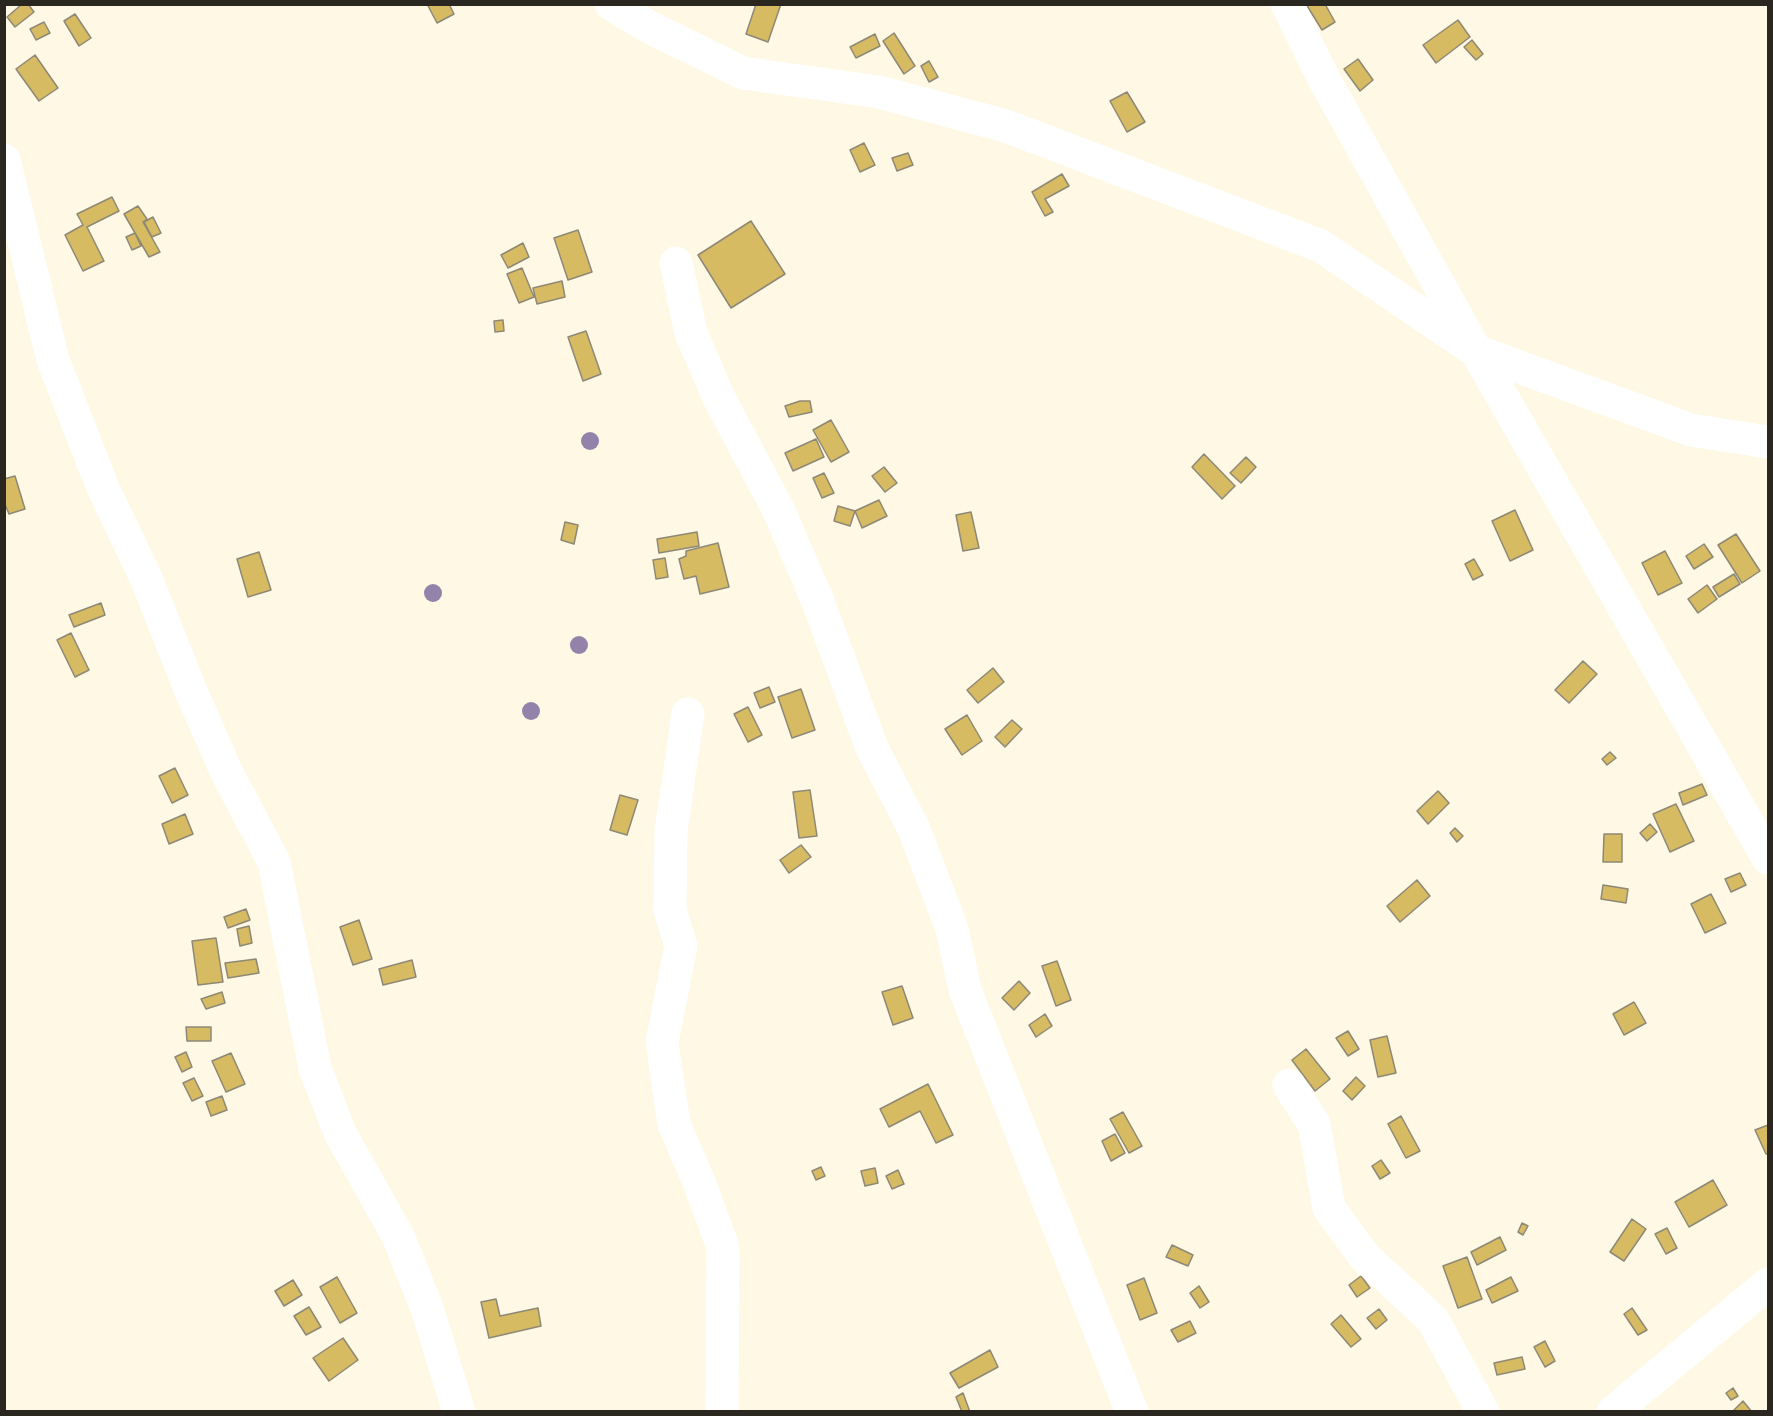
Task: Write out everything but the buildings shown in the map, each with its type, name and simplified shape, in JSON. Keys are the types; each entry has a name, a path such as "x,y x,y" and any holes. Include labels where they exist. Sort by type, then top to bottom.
{"street":[{"path":"612,4 649,27 743,73 879,92 1006,126 1321,246 1476,351 1691,430 1768,442"},
{"path":"1287,4 1324,79 1476,351 1768,858"},
{"path":"4,160 53,360 103,488 146,578 217,751 274,862 315,1068 340,1133 398,1236 427,1308 459,1412"},
{"path":"676,262 691,333 718,398 778,509 817,599 872,748 914,829 952,929 965,990 1132,1412"},
{"path":"688,714 671,831 670,910 681,946 663,1042 674,1124 723,1247 722,1412"},
{"path":"1289,1085 1314,1124 1329,1208 1364,1256 1433,1320 1483,1412"},
{"path":"1613,1412 1768,1284"}]}
